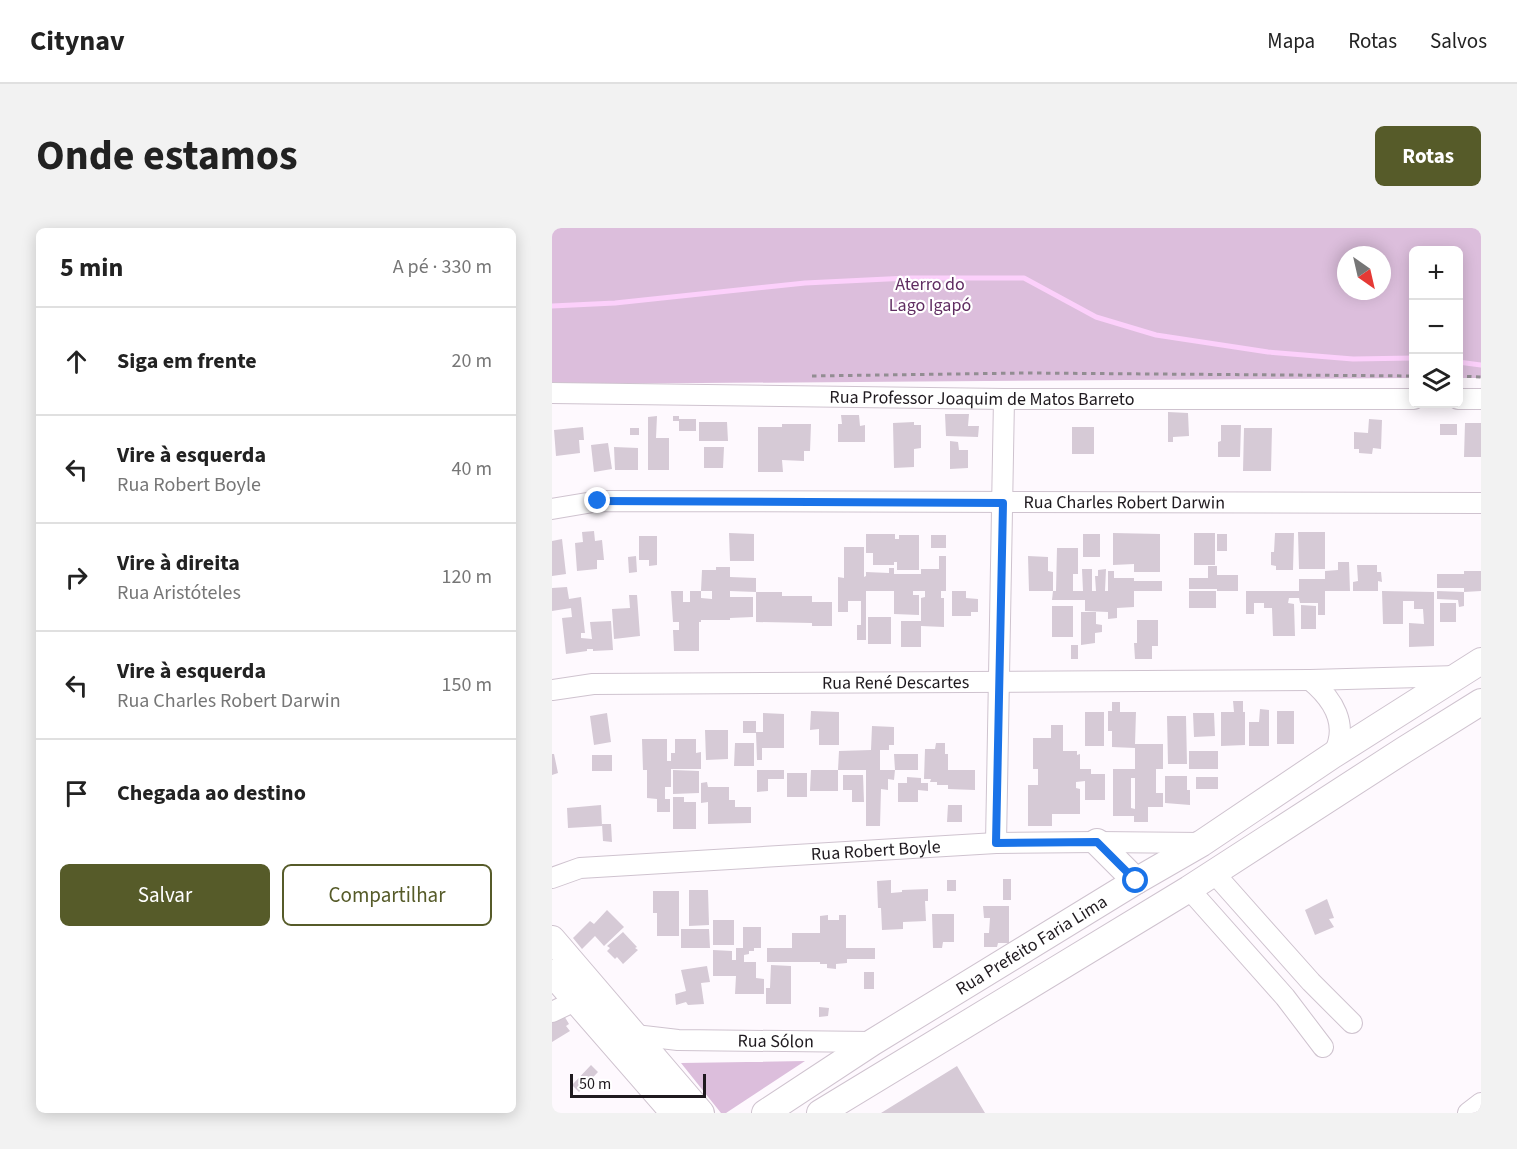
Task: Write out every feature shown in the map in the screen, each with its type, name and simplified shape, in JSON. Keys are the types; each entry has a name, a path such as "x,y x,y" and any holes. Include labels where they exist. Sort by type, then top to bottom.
{"main road":[{"name":"Rua Prefeito Faria Lima","path":"765,1113 873,1042 1202,843 1333,755 1481,661"},
{"name":"Rua Prefeito Faria Lima","path":"820,1113 1214,873 1481,702"},
{"path":"1097,842 1136,881"},
{"path":"552,939 701,1113"},
{"path":"552,973 674,1113"}],"street":[{"name":"Rua Professor Joaquim de Matos Barreto","path":"552,393 1004,399 1409,399"},
{"path":"996,843 1004,399"},
{"path":"1463,399 1481,399"},
{"name":"Rua Charles Robert Darwin","path":"552,509 598,501 1481,503"},
{"name":"Rua René Descartes","path":"552,690 593,684 1310,680 1457,676"},
{"path":"1310,680 1323,691 1338,719 1340,734 1333,755"},
{"name":"Rua Robert Boyle","path":"552,878 580,868 996,843 1202,843"},
{"path":"1214,873 1311,982 1352,1023"},
{"path":"1189,888 1285,997 1323,1047"},
{"path":"552,1011 577,1000"},
{"name":"Rua Sólon","path":"635,1035 678,1040 873,1042"},
{"path":"666,1071 678,1040"},
{"path":"1468,1113 1481,1103"}],"path":[{"path":"1026,373 1409,376"},
{"path":"1463,376 1481,376"}],"green space":[{"name":"Aterro do Lago Igapó","path":"552,228 1481,228 1481,378 1463,378 1463,246 1409,246 1409,378 569,384 552,382"},
{"path":"805,1061 726,1113 721,1113 681,1063"}],"building":[{"path":"1168,412 1188,413 1189,436 1173,437 1173,442 1168,442"},
{"path":"945,414 969,414 968,426 979,426 978,437 946,436"},
{"path":"841,415 859,415 860,426 865,425 865,442 838,442 838,424 842,424"},
{"path":"657,416 656,438 669,438 669,470 648,470 648,417"},
{"path":"673,416 679,416 679,419 696,419 696,431 679,431 679,421 673,421"},
{"path":"1369,419 1382,420 1381,449 1373,448 1372,454 1359,453 1359,449 1354,449 1354,432 1368,433"},
{"path":"699,422 727,422 728,441 699,441"},
{"path":"914,422 914,425 921,425 921,448 914,449 914,467 894,468 893,423"},
{"path":"1465,423 1481,423 1481,457 1464,457"},
{"path":"782,424 811,424 810,451 804,451 804,461 782,460 783,472 758,472 758,427 782,427"},
{"path":"1440,424 1457,424 1457,435 1440,435"},
{"path":"1221,425 1241,425 1240,457 1218,457"},
{"path":"583,427 584,440 579,440 580,453 556,456 554,430"},
{"path":"1072,427 1094,427 1094,454 1072,454"},
{"path":"630,428 639,428 639,435 630,435"},
{"path":"1244,428 1272,428 1271,471 1243,471"},
{"path":"950,441 958,442 959,450 968,450 968,468 950,469"},
{"path":"608,443 612,469 594,472 591,445"},
{"path":"614,447 638,448 638,470 615,470"},
{"path":"704,447 724,447 723,468 704,468"},
{"path":"594,531 595,541 602,540 604,560 597,560 597,569 577,571 575,543 583,542 582,532"},
{"path":"1298,532 1325,532 1325,569 1299,569"},
{"path":"729,533 754,534 754,561 730,561"},
{"path":"1113,533 1160,534 1160,572 1134,572 1134,564 1113,565"},
{"path":"1194,533 1215,533 1215,565 1194,565"},
{"path":"1275,533 1294,533 1293,570 1276,570 1276,566 1271,565"},
{"path":"866,534 895,534 895,539 899,539 899,535 919,535 919,570 897,570 897,562 894,562 894,565 873,565 873,553 866,553"},
{"path":"1083,534 1100,534 1100,557 1083,557"},
{"path":"1217,534 1227,534 1227,551 1217,551"},
{"path":"931,535 946,535 946,548 931,548"},
{"path":"639,536 657,536 657,565 649,566 649,560 639,560"},
{"path":"562,539 566,574 552,576 552,541"},
{"path":"844,547 864,547 864,577 866,572 889,573 889,568 894,568 894,574 921,574 921,569 939,569 939,556 946,556 946,591 941,591 941,598 944,598 944,627 921,626 921,647 901,647 901,621 921,621 921,598 925,597 925,591 913,591 913,595 919,595 919,615 894,614 894,591 866,591 866,640 857,640 857,625 861,625 861,601 848,601 848,612 838,612 838,577 844,578"},
{"path":"1057,548 1078,548 1078,574 1073,574 1073,591 1083,591 1082,569 1092,569 1092,591 1096,591 1095,576 1098,576 1098,570 1106,569 1105,591 1108,591 1108,571 1114,571 1114,578 1162,581 1162,591 1134,591 1134,607 1117,608 1117,618 1108,619 1108,612 1085,611 1085,600 1052,600 1053,591 1056,591"},
{"path":"636,556 637,572 629,573 628,557"},
{"path":"1028,556 1048,557 1048,571 1053,572 1053,591 1029,591"},
{"path":"1338,562 1349,562 1350,591 1325,591 1325,615 1318,615 1318,603 1300,603 1299,598 1289,598 1288,603 1294,604 1295,636 1273,636 1272,608 1264,608 1264,603 1254,603 1254,614 1246,614 1246,591 1299,591 1299,579 1325,579 1325,571 1338,570"},
{"path":"1357,565 1377,565 1377,572 1381,572 1382,582 1378,581 1378,591 1353,591 1353,582 1358,581"},
{"path":"1208,566 1217,566 1217,575 1238,575 1238,591 1189,589 1189,578 1208,578"},
{"path":"716,567 730,567 730,577 756,578 756,592 730,591 730,597 753,597 753,617 701,620 699,622 699,651 674,651 673,630 679,630 679,622 673,622 671,591 683,591 683,602 690,602 690,591 701,591 702,570 716,570","holes":["701,591 712,591 712,599 701,598"]},
{"path":"1464,571 1481,571 1481,591 1464,592 1464,588 1437,588 1437,574 1464,574"},
{"path":"567,587 569,599 581,597 585,633 581,633 581,638 592,639 590,622 611,621 613,650 587,649 587,651 566,654 562,618 572,617 571,608 552,611 552,588"},
{"path":"952,591 966,591 966,598 978,599 978,612 971,612 971,616 952,616"},
{"path":"1189,591 1216,591 1216,608 1189,608"},
{"path":"1382,591 1434,592 1434,646 1409,647 1409,623 1424,624 1423,609 1414,609 1414,601 1403,601 1403,624 1383,624"},
{"path":"1437,591 1464,592 1464,606 1459,607 1458,600 1437,599"},
{"path":"756,592 782,592 782,596 812,596 812,602 832,602 832,626 812,626 812,623 756,622"},
{"path":"629,595 637,595 640,636 614,639 612,609 630,608"},
{"path":"1440,603 1456,603 1456,622 1440,622"},
{"path":"1301,605 1316,606 1316,629 1301,629"},
{"path":"1052,606 1073,606 1073,637 1052,637"},
{"path":"1081,612 1096,612 1096,624 1102,625 1102,632 1095,633 1095,643 1081,645"},
{"path":"868,617 891,617 891,644 868,644"},
{"path":"1137,620 1158,620 1158,646 1152,646 1152,659 1135,659 1134,643 1137,643"},
{"path":"1071,645 1078,645 1078,659 1071,659"},
{"path":"1233,701 1243,701 1245,745 1221,746 1221,712 1234,712"},
{"path":"1112,702 1120,702 1120,712 1136,712 1135,744 1163,744 1163,769 1156,769 1156,793 1163,793 1163,807 1148,807 1148,822 1134,822 1134,816 1113,816 1113,769 1135,769 1135,748 1112,747 1112,731 1108,731 1108,711 1112,711","holes":["1131,778 1135,778 1135,809 1131,808"]},
{"path":"1260,709 1269,710 1269,746 1249,746 1249,722 1259,722"},
{"path":"811,711 839,712 839,745 819,745 819,729 810,730"},
{"path":"1277,711 1294,711 1294,744 1277,744"},
{"path":"1085,712 1104,712 1104,746 1085,746"},
{"path":"607,713 611,742 594,745 590,716"},
{"path":"763,713 784,714 784,748 762,748 762,760 757,760 756,733 743,733 743,721 756,721 756,732 763,732"},
{"path":"1193,713 1214,713 1215,736 1194,737"},
{"path":"1167,716 1186,716 1187,764 1168,764"},
{"path":"1051,725 1063,725 1063,751 1077,751 1077,755 1080,754 1080,769 1091,769 1091,774 1105,774 1105,800 1085,800 1085,781 1076,782 1076,788 1080,789 1080,814 1052,814 1052,826 1028,826 1028,785 1038,785 1038,769 1033,769 1033,738 1051,738"},
{"path":"872,726 894,727 894,745 889,745 889,750 880,750 880,770 895,770 894,780 888,779 888,790 881,789 880,826 866,826 866,770 838,770 839,751 871,750"},
{"path":"705,730 728,730 728,759 706,760"},
{"path":"642,739 667,739 667,761 671,761 671,753 675,753 675,739 696,739 696,753 701,752 701,769 671,769 671,787 665,787 665,799 670,799 670,812 657,812 657,799 647,798 647,770 643,770"},
{"path":"735,743 754,743 754,766 734,766"},
{"path":"936,743 945,743 948,770 975,770 975,790 948,789 948,785 937,785 937,782 930,782 931,779 924,779 925,749 935,749"},
{"path":"1189,751 1218,751 1218,769 1189,769"},
{"path":"552,754 554,754 558,773 552,775"},
{"path":"894,754 918,754 918,770 895,770"},
{"path":"592,755 612,755 612,771 592,771"},
{"path":"673,770 699,771 699,793 673,794"},
{"path":"757,770 784,770 784,779 768,779 768,791 757,792"},
{"path":"811,770 838,770 838,791 810,791"},
{"path":"787,773 807,773 807,797 787,797"},
{"path":"843,775 863,775 864,802 852,802 852,790 843,790"},
{"path":"1165,776 1187,776 1190,805 1165,803"},
{"path":"907,777 921,778 921,783 928,783 928,791 918,790 918,802 898,802 898,783 907,783"},
{"path":"1196,777 1218,777 1218,789 1196,789"},
{"path":"707,782 708,787 729,787 729,800 735,800 735,807 751,807 751,823 708,824 708,802 701,803 701,783"},
{"path":"673,797 684,797 684,802 696,802 696,829 673,829"},
{"path":"601,805 602,826 568,828 567,808"},
{"path":"948,805 962,805 962,822 947,822"},
{"path":"602,824 611,824 612,842 603,841"},
{"path":"1003,879 1011,879 1011,900 1003,900"},
{"path":"891,880 891,893 902,892 902,890 928,889 928,901 925,901 926,921 903,922 903,929 882,930 877,881"},
{"path":"947,880 956,880 956,891 947,891"},
{"path":"689,890 708,890 709,925 689,926"},
{"path":"653,891 679,891 679,936 657,936 657,913 653,913"},
{"path":"1327,899 1334,918 1329,919 1334,927 1315,935 1305,910"},
{"path":"983,906 1009,906 1009,943 998,943 997,947 984,947 984,933 989,933 990,918 984,918"},
{"path":"607,910 624,927 604,946 595,936 582,949 573,938 590,921 594,924"},
{"path":"932,914 954,914 954,942 943,942 942,948 933,948"},
{"path":"828,915 828,920 839,920 839,915 846,915 846,948 875,948 875,959 847,959 847,963 836,964 836,969 827,968 827,964 820,964 820,962 767,962 767,948 792,948 792,933 820,933 820,916"},
{"path":"713,920 734,920 734,945 713,945"},
{"path":"743,927 761,927 761,948 754,948 754,951 749,951 749,954 744,955 744,962 756,962 756,978 764,979 764,994 735,994 736,976 713,976 713,950 732,951 732,960 736,960 736,948 743,948"},
{"path":"681,929 709,929 710,948 681,948"},
{"path":"623,932 638,950 623,964 607,951 610,948 607,946"},
{"path":"771,965 791,966 791,1004 766,1004 766,988 770,988"},
{"path":"707,966 710,982 701,983 704,1004 688,1005 686,1002 676,1005 675,994 686,991 681,970"},
{"path":"864,972 874,972 874,989 864,989"},
{"path":"819,1007 829,1008 828,1016 819,1017"},
{"path":"563,1014 570,1031 552,1042 552,1020"},
{"path":"591,1065 598,1072 579,1092 572,1085"},
{"path":"957,1066 985,1113 881,1113"}],"waterway":[{"path":"552,306 615,303 805,283 908,278 1024,278 1096,317 1156,335 1268,352 1353,359 1409,358"},
{"path":"1463,363 1481,365"}],"route":[{"path":"598,501 1003,503 996,843 1097,842 1136,881"}]}
